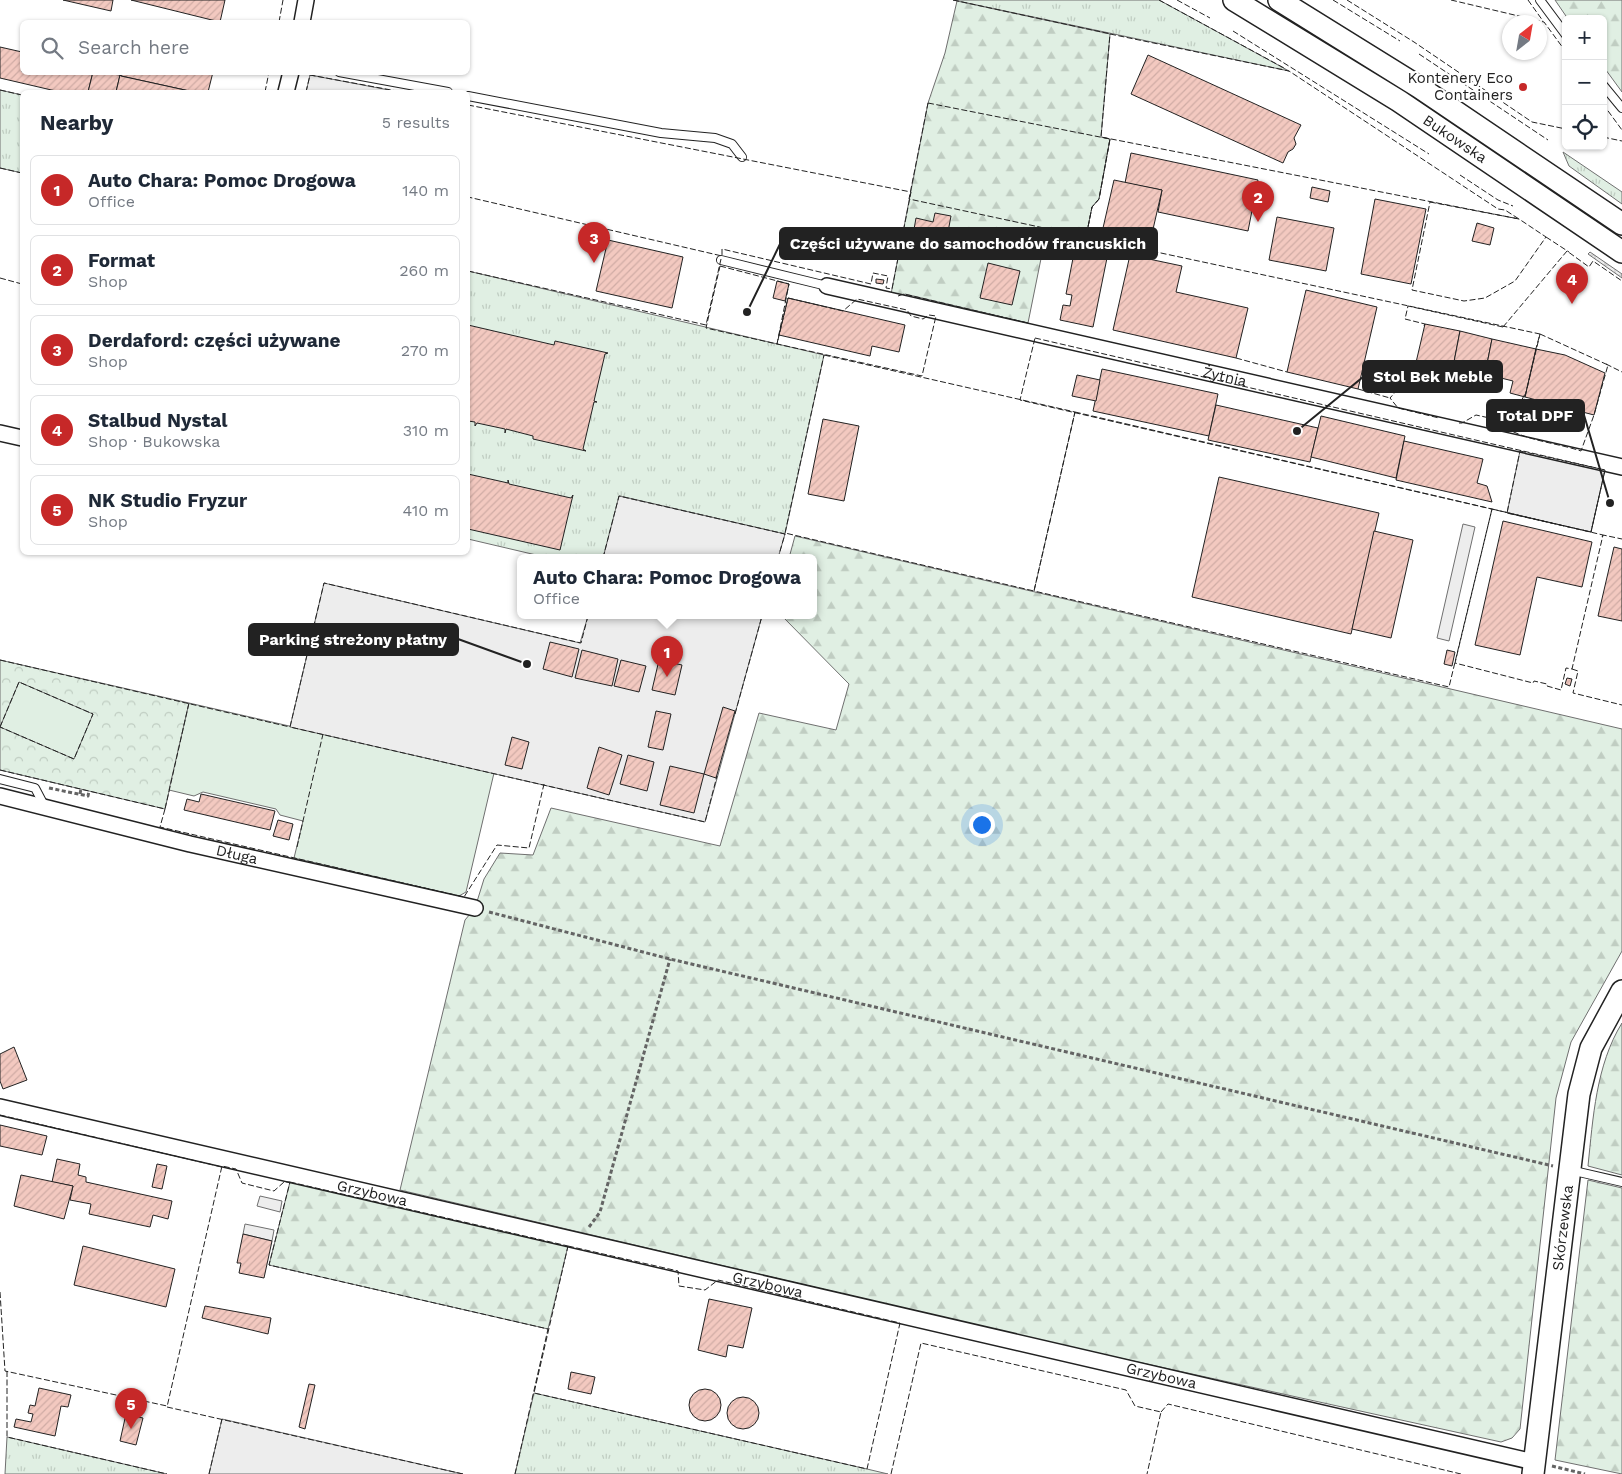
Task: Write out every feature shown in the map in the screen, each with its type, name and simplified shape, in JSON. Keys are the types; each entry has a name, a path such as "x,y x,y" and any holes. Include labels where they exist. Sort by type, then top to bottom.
{"main road":[{"name":"Bukowska","path":"1234,0 1399,101 1622,252"},
{"name":"Bukowska","path":"1279,0 1426,92 1622,224"},
{"name":"Skórzewska","path":"1534,1468 1568,1170 1583,1072 1601,1026 1622,991"}],"street":[{"path":"302,20 306,0"},
{"path":"286,90 290,75"},
{"name":"Żytnia","path":"827,286 1622,467"},
{"path":"0,433 20,438"},
{"name":"Długa","path":"0,796 190,844 475,908"},
{"name":"Grzybowa","path":"0,1107 583,1242 1534,1468"}],"lane":[{"path":"1540,0 1562,29"},
{"path":"355,75 437,90"},
{"path":"1607,90 1622,108"},
{"path":"470,96 661,133 715,138 732,144 742,157"},
{"path":"721,260 827,286"},
{"path":"0,779 35,788 45,807"},
{"path":"1568,1170 1622,1182"}],"path":[{"path":"35,788 56,789 88,796 89,791"},
{"path":"80,794 81,789"},
{"path":"475,908 670,959 1568,1170"},
{"path":"583,1242 591,1222 600,1212 670,959"},
{"path":"1534,1468 1585,1474"}],"green space":[{"path":"953,0 1159,0 1289,71"},
{"path":"1555,0 1622,0 1622,92 1607,71 1607,15 1565,15"},
{"path":"957,1 1110,34 1101,137 1110,139 1099,199 1092,207 1086,237 1047,229 1028,323 905,294 900,297 891,294 928,103 945,53"},
{"path":"0,90 20,95 20,173 0,168"},
{"path":"1563,152 1622,192 1622,204 1569,166"},
{"path":"470,271 824,355 785,534 620,496 604,554 532,554 470,539"},
{"path":"795,536 1622,729 1622,951 1571,1042 1556,1098 1520,1429 1512,1438 1501,1442 1074,1348 400,1190 465,920 475,908 484,879 500,853 533,855 551,808 720,846 759,713 836,730 849,684 785,619 817,619 817,554 790,554"},
{"path":"0,660 189,703 165,809 0,770"},
{"path":"19,682 93,714 74,759 0,727"},
{"path":"189,703 494,773 466,892 459,896 294,858 303,821 280,815 276,809 203,792 194,796 169,790"},
{"path":"1622,1023 1622,1175 1588,1166 1594,1111 1601,1074 1613,1039"},
{"path":"1588,1180 1622,1188 1622,1474 1555,1460"},
{"path":"290,1182 568,1246 548,1329 269,1265"},
{"path":"534,1393 867,1469 888,1474 515,1474"},
{"path":"7,1437 167,1474 5,1474"}],"shaded area":[{"path":"310,75 389,90 306,90"},
{"path":"1590,252 1622,274 1622,278 1588,254"},
{"path":"1520,451 1605,470 1591,532 1507,513"},
{"path":"619,496 785,534 779,554 604,554"},
{"path":"1463,524 1475,527 1449,641 1437,638"},
{"path":"324,583 580,643 587,619 761,619 705,822 290,727"},
{"path":"260,1196 282,1201 280,1212 257,1206"},
{"path":"245,1224 274,1230 272,1241 243,1234"},
{"path":"222,1419 463,1474 209,1474"}],"building":[{"path":"63,0 113,0 111,11"},
{"path":"131,0 225,0 220,20 212,20"},
{"path":"0,47 20,52 20,75 92,75 88,90 51,90 0,78"},
{"path":"1148,55 1301,125 1294,138 1296,144 1288,152 1283,163 1131,94"},
{"path":"92,75 120,75 116,90 88,90"},
{"path":"120,75 185,90 116,90"},
{"path":"212,75 208,90 185,90 121,76"},
{"path":"1131,153 1258,180 1248,231 1158,212 1162,190 1125,183"},
{"path":"1114,180 1162,190 1151,238 1103,228"},
{"path":"1312,187 1330,191 1328,202 1310,198"},
{"path":"1375,199 1426,209 1411,284 1361,274"},
{"path":"935,213 951,216 943,258 931,256 932,253 923,251 922,254 910,252 916,218 933,222"},
{"path":"1277,217 1334,228 1326,271 1269,260"},
{"path":"1477,223 1494,228 1490,245 1472,241"},
{"path":"608,240 683,257 672,308 596,291"},
{"path":"1082,247 1108,253 1093,327 1060,320 1063,305 1070,306 1072,295 1066,294 1075,248 1082,250"},
{"path":"1130,255 1182,266 1176,292 1248,308 1236,358 1113,330"},
{"path":"988,263 1020,271 1012,305 980,298"},
{"path":"876,279 884,280 883,284 876,283"},
{"path":"777,281 789,284 785,301 773,298"},
{"path":"1306,290 1377,307 1358,389 1287,372"},
{"path":"788,298 905,325 899,352 872,346 870,356 779,335"},
{"path":"1425,324 1460,331 1453,367 1437,362 1434,375 1414,371"},
{"path":"470,325 554,345 555,341 608,353 605,354 594,401 597,402 594,402 583,449 586,451 533,439 533,436 506,429 505,433 505,429 477,423 475,426 475,422 470,421"},
{"path":"1460,331 1492,339 1485,374 1453,367"},
{"path":"1492,339 1536,349 1525,397 1510,393 1513,381 1485,374"},
{"path":"1536,349 1565,355 1605,373 1594,415 1525,397"},
{"path":"1102,369 1218,394 1209,436 1093,411"},
{"path":"1077,375 1100,380 1096,401 1072,396"},
{"path":"1216,405 1318,428 1310,462 1208,440"},
{"path":"1321,416 1405,436 1396,478 1311,457"},
{"path":"823,419 859,426 844,501 808,494"},
{"path":"1404,441 1483,459 1477,483 1487,486 1492,502 1396,480"},
{"path":"470,474 508,483 508,480 509,484 571,498 573,495 560,550 470,529"},
{"path":"1219,477 1379,513 1351,634 1192,597"},
{"path":"1503,521 1592,542 1582,587 1537,577 1520,655 1475,645"},
{"path":"1374,531 1413,540 1391,638 1352,629"},
{"path":"1614,547 1622,549 1622,621 1598,616"},
{"path":"550,642 579,649 572,677 543,669"},
{"path":"582,650 618,659 612,686 575,678"},
{"path":"1447,650 1455,652 1452,666 1444,664"},
{"path":"621,660 646,666 639,692 614,686"},
{"path":"659,660 682,665 675,695 652,690"},
{"path":"1567,678 1572,679 1570,686 1565,684"},
{"path":"723,707 735,711 716,778 704,774"},
{"path":"656,711 671,714 663,750 648,747"},
{"path":"512,737 529,742 522,769 505,765"},
{"path":"599,747 622,755 609,795 587,788"},
{"path":"628,755 654,762 647,791 620,784"},
{"path":"670,766 704,774 694,813 660,805"},
{"path":"201,794 275,811 270,830 184,810 187,799 199,802"},
{"path":"278,820 293,824 289,840 273,836"},
{"path":"14,1047 27,1080 3,1089 0,1081 0,1054"},
{"path":"0,1125 47,1136 42,1155 0,1146"},
{"path":"57,1159 80,1164 78,1175 86,1177 86,1182 172,1201 168,1219 153,1215 150,1227 89,1214 91,1204 70,1200 73,1186 52,1182"},
{"path":"157,1164 167,1166 162,1189 152,1187"},
{"path":"21,1175 73,1186 64,1219 14,1206"},
{"path":"243,1234 272,1241 264,1278 239,1273 241,1263 237,1263"},
{"path":"83,1246 175,1269 166,1307 74,1285"},
{"path":"709,1299 752,1308 743,1348 728,1345 726,1357 698,1350"},
{"path":"205,1306 271,1318 268,1334 202,1318"},
{"path":"571,1372 595,1377 591,1394 568,1389"},
{"path":"309,1384 315,1385 305,1429 299,1427"},
{"path":"39,1388 71,1395 68,1407 61,1406 55,1436 14,1427 16,1419 31,1422 33,1414 28,1413 30,1405 35,1406"},
{"path":"705,1389 711,1390 716,1394 720,1399 720,1411 716,1416 711,1420 705,1421 699,1420 694,1416 690,1411 689,1405 690,1399 694,1394 699,1390"},
{"path":"743,1397 749,1398 754,1402 758,1407 758,1419 754,1424 749,1428 743,1429 737,1428 732,1424 728,1419 727,1413 728,1407 732,1402 737,1398"},
{"path":"126,1414 143,1418 136,1445 120,1441"}],"fence":[{"path":"279,20 283,0"},
{"path":"953,0 1111,34"},
{"path":"1159,0 1284,68"},
{"path":"1177,0 1210,18"},
{"path":"1333,0 1400,41"},
{"path":"1347,0 1414,42 1532,122 1562,128"},
{"path":"1451,0 1544,22 1562,47"},
{"path":"1528,0 1539,15"},
{"path":"1233,31 1429,154"},
{"path":"1110,34 1289,71 1498,209 1505,210 1519,219 1101,137 1110,34"},
{"path":"1419,54 1548,140"},
{"path":"265,90 268,75"},
{"path":"306,90 310,75"},
{"path":"310,75 391,90"},
{"path":"0,90 20,95"},
{"path":"928,103 1110,139 1099,199 1092,207 1086,237 909,199 928,103"},
{"path":"470,105 911,192 892,289 886,288 888,276 873,273 871,284 722,249 722,256 470,197"},
{"path":"1604,105 1622,130"},
{"path":"1607,138 1622,141"},
{"path":"1110,139 1099,199 1092,207 1086,237 1540,334 1535,352"},
{"path":"0,168 20,173"},
{"path":"1460,175 1498,200 1513,206"},
{"path":"1430,202 1519,219 1546,237 1515,281 1485,298 1464,301 1412,290 1430,202"},
{"path":"1546,237 1569,252"},
{"path":"1503,327 1567,251 1589,267 1593,261 1622,281"},
{"path":"470,271 706,325 721,259"},
{"path":"720,266 789,284 777,344 706,328 720,266"},
{"path":"0,278 20,283"},
{"path":"898,296 904,294 1028,323"},
{"path":"788,298 843,311 857,299 907,310 911,316 923,319 929,315 936,316 922,376 777,344 788,298"},
{"path":"1424,326 1425,324 1405,319 1408,306 1503,327"},
{"path":"1540,334 1608,365 1594,415 1581,451 1533,439 1506,428 1525,397 1540,334"},
{"path":"1035,338 1605,470 1591,532 1020,400 1035,338"},
{"path":"824,355 1075,412 1034,591 785,533 824,355"},
{"path":"1236,358 1287,372"},
{"path":"1606,364 1622,372"},
{"path":"1415,370 1390,398 1398,408 1439,418"},
{"path":"1358,389 1390,398"},
{"path":"1459,423 1476,415 1494,419 1506,428 1525,394"},
{"path":"1075,412 1492,509 1449,687 1034,591 1075,412"},
{"path":"1520,451 1605,470 1591,532 1507,513 1520,451"},
{"path":"604,554 619,496 785,534 779,554"},
{"path":"1492,509 1603,535 1572,669 1566,668 1561,690 1547,686 1547,684 1534,681 1533,683 1455,663 1492,509"},
{"path":"1602,537 1603,535 1622,539"},
{"path":"587,619 581,643 324,583 290,727 705,822 717,776"},
{"path":"735,714 761,619"},
{"path":"0,660 290,727"},
{"path":"1572,669 1578,671 1573,693 1622,705"},
{"path":"19,682 93,714 74,759 0,727 19,682"},
{"path":"0,770 165,809 189,703"},
{"path":"297,847 323,734"},
{"path":"165,809 160,827 464,897 497,845 529,848 544,784"},
{"path":"0,1115 222,1167"},
{"path":"463,1474 167,1407 222,1166 236,1169 242,1183 274,1191 284,1182 290,1182 269,1265 548,1329 515,1474"},
{"path":"290,1182 568,1246"},
{"path":"568,1246 678,1271 679,1286 705,1290 718,1280 900,1323 867,1469 534,1393 568,1246"},
{"path":"0,1292 5,1371 167,1406"},
{"path":"891,1474 921,1343 1126,1390 1135,1406 1161,1412 1147,1474"},
{"path":"7,1371 7,1437 167,1474"},
{"path":"1161,1412 1168,1404 1461,1474"},
{"path":"209,1474 222,1419"}],"place":[{"name":"Kontenery Eco Containers","path":"1523,87"},
{"name":"Format","path":"1258,222"},
{"name":"Derdaford: części używane","path":"594,263"},
{"name":"Stalbud Nystal","path":"1572,304"},
{"name":"Części używane do samochodów francuskich","path":"747,312"},
{"name":"Stol Bek Meble","path":"1297,431"},
{"name":"Total DPF","path":"1610,503"},
{"name":"Parking streżony płatny","path":"527,664"},
{"name":"Auto Chara: Pomoc Drogowa","path":"667,677"},
{"name":"NK Studio Fryzur","path":"131,1429"}]}
